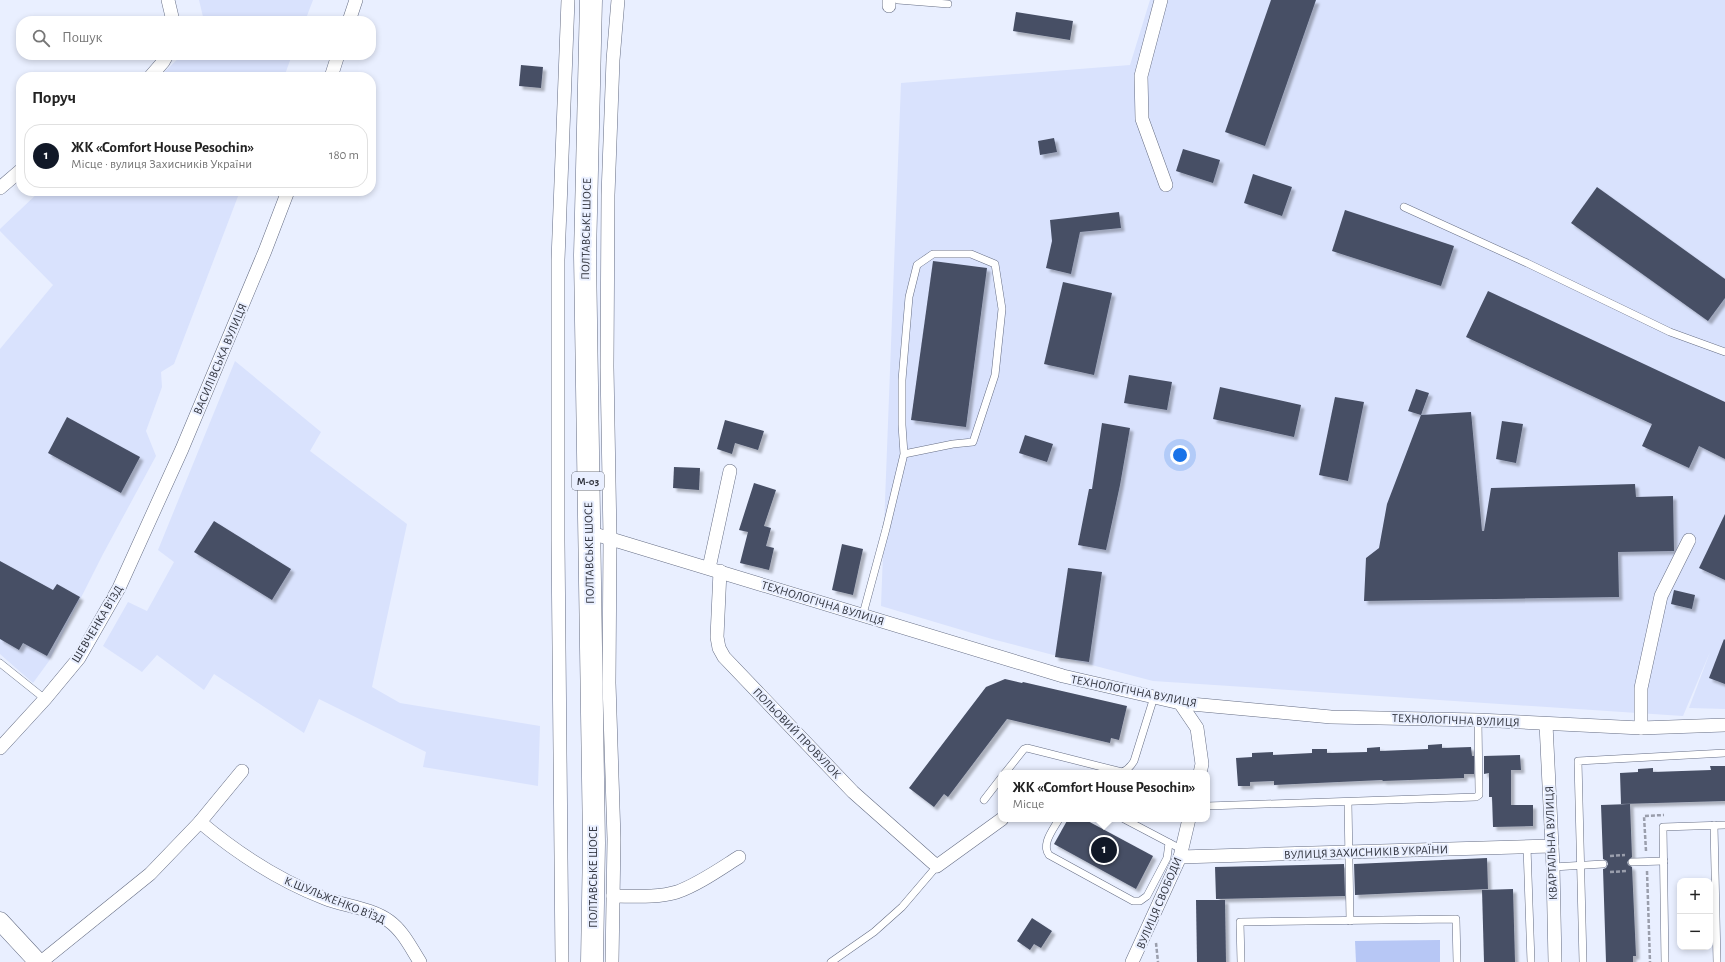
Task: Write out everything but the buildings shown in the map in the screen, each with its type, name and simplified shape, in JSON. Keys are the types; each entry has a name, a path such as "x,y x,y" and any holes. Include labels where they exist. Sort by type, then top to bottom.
{"highway":[{"name":"ПОЛТАВСЬКЕ ШОСЕ","path":"591,0 585,255 588,532 594,843 592,962"}],"street":[{"path":"168,0 171,16"},
{"path":"351,16 356,0"},
{"path":"562,962 558,542 558,260 568,0"},
{"path":"612,962 614,840 609,683 610,538 607,367 608,195 613,60 618,0"},
{"path":"1161,0 1141,76 1142,119 1166,184"},
{"path":"155,72 165,60"},
{"path":"333,72 336,60"},
{"path":"0,188 16,174"},
{"name":"ВАСИЛІВСЬКА ВУЛИЦЯ","path":"147,526 182,449 265,251 286,196"},
{"name":"ПОЛЬОВИЙ ПРОВУЛОК","path":"730,470 715,570 718,648 724,658 853,792 937,866"},
{"name":"ШЕВЧЕНКА В’ЇЗД","path":"0,748 45,699 79,658 119,588 147,526"},
{"name":"ТЕХНОЛОГІЧНА ВУЛИЦЯ","path":"588,532 863,614 1062,676 1180,702 1331,717 1478,720 1641,728 1725,725"},
{"path":"1641,728 1641,688 1661,596 1689,540"},
{"path":"1180,702 1197,728 1202,764 1201,770"},
{"name":"КВАРТАЛЬНА ВУЛИЦЯ","path":"1546,724 1553,867 1555,962"},
{"path":"0,921 39,962 150,874 200,822 242,771"},
{"name":"К.ШУЛЬЖЕНКО В’ЇЗД","path":"200,822 221,840 259,866 283,879 324,898 372,913 388,920 398,929 420,962"},
{"path":"937,866 998,822"},
{"name":"ВУЛИЦЯ СВОБОДИ","path":"1132,962 1181,853 1188,822"},
{"name":"ВУЛИЦЯ ЗАХИСНИКІВ УКРАЇНИ","path":"1181,853 1349,853 1552,846"},
{"path":"613,896 645,896 677,892 699,882 739,857"}],"lane":[{"path":"892,2 948,4"},
{"path":"1404,207 1527,263 1670,332 1725,352"},
{"path":"863,614 904,454 902,425 902,380 909,298 917,265 933,254 971,254 995,264 1002,309 995,375 973,442 953,444 904,454"},
{"path":"0,663 45,699"},
{"path":"1127,770 1130,768 1134,761 1154,697"},
{"path":"1210,806 1476,797 1479,791 1478,720"},
{"path":"1007,770 1027,748 1114,770"},
{"path":"1582,962 1578,761 1725,753"},
{"path":"984,800 998,782"},
{"path":"1348,802 1350,921"},
{"path":"1057,822 1046,844 1046,850 1049,855 1133,901 1140,900 1147,896 1167,858 1169,843"},
{"path":"1130,822 1169,843 1181,853"},
{"path":"1714,825 1717,962"},
{"path":"1666,962 1663,827 1725,825"},
{"path":"1527,847 1531,962"},
{"path":"1631,859 1664,862"},
{"path":"1553,867 1603,864"},
{"path":"831,962 874,932 902,907 937,866"},
{"path":"1241,962 1240,922 1456,919 1457,962"}],"path":[{"path":"1607,857 1631,859"},
{"path":"1640,871 1647,870 1650,962"},
{"path":"1604,872 1633,871"}],"shaded area":[{"path":"199,0 313,0 307,16 203,16"},
{"path":"1150,0 1725,0 1725,709 1689,708 1710,652 1683,716 1153,681 992,639 881,606 901,83 1130,65"},
{"path":"177,60 290,60 286,72 164,72"},
{"path":"35,196 238,196 174,364 161,372 162,387 146,431 156,456 103,554 49,661 33,683 0,654 0,349 53,285 0,231 0,229"},
{"path":"235,361 321,432 310,451 407,524 372,687 400,703 540,726 538,786 423,767 426,752 319,699 304,733 214,674 204,690 157,655 142,672 103,646 128,602 147,611 174,562 158,550"},
{"path":"1440,940 1440,962 1356,962 1355,941"}],"place":[{"name":"ЖК «Comfort House Pesochin»","path":"1104,850"}]}
